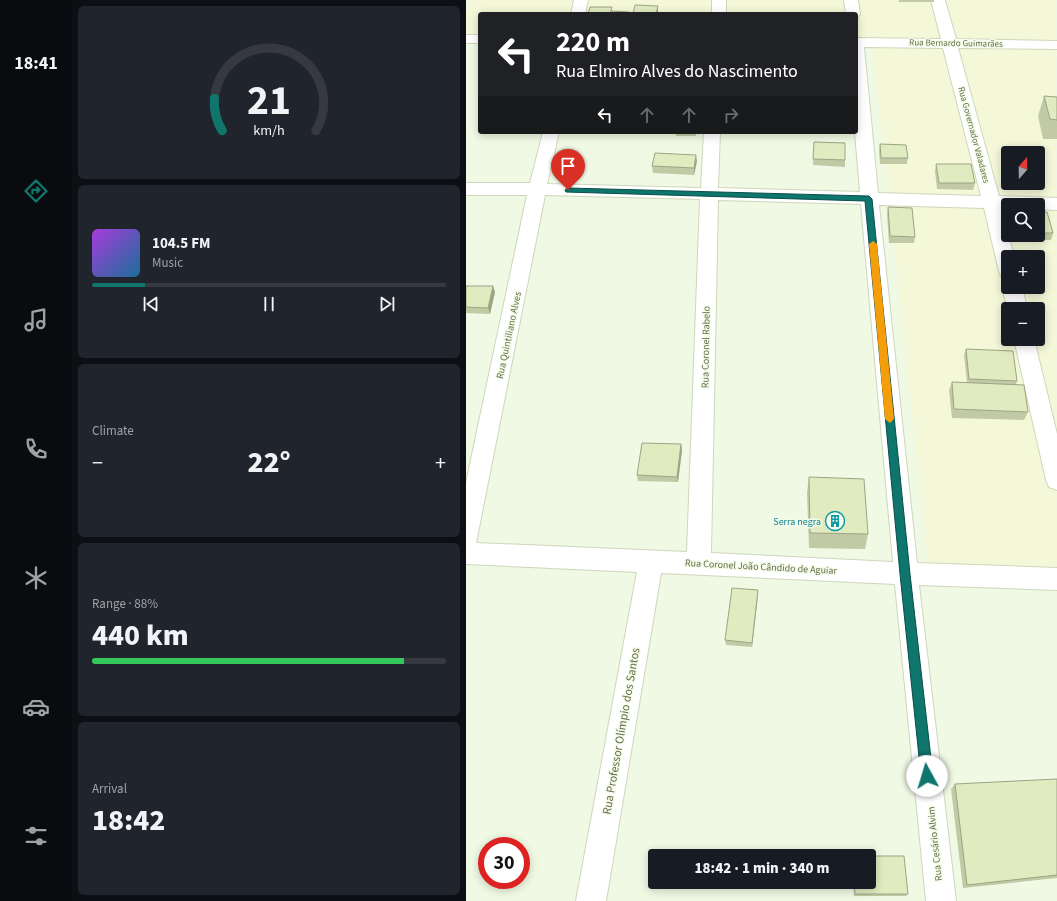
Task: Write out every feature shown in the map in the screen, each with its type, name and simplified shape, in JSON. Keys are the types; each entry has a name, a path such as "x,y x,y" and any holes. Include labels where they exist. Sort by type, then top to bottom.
{"street":[{"path":"578,12 581,0"},
{"path":"719,12 720,0"},
{"path":"851,0 852,12"},
{"name":"Rua Governador Valadares","path":"938,0 992,202 1003,250"},
{"path":"466,39 478,39"},
{"name":"Rua Bernardo Guimarães","path":"858,42 1057,45"},
{"name":"Rua Cesário Alvim","path":"858,70 905,574 941,901"},
{"name":"Rua Quintiliano Alves","path":"466,539 537,189 551,134"},
{"name":"Rua Coronel Rabelo","path":"699,563 712,134"},
{"path":"466,189 537,189 1057,204"},
{"path":"1026,346 1057,480"},
{"name":"Rua Coronel João Cândido de Aguiar","path":"466,553 905,574 1057,578"},
{"name":"Rua Professor Olímpio dos Santos","path":"591,901 651,561"}],"shaded area":[{"path":"471,0 1056,0 1057,570 929,570 872,42 858,41 858,12 478,12 478,38 466,38 466,12"}],"building":[{"path":"635,5 658,6 656,12 633,12"},
{"path":"590,7 612,7 611,12 589,12"},
{"path":"1044,96 1057,97 1057,120 1050,119"},
{"path":"814,142 845,143 845,160 813,159"},
{"path":"880,144 906,145 908,158 881,158"},
{"path":"655,153 696,155 694,168 652,166"},
{"path":"936,164 971,164 975,183 939,183"},
{"path":"888,207 912,208 915,237 890,236"},
{"path":"1045,212 1047,212 1053,233 1045,233"},
{"path":"466,286 493,286 488,308 466,307"},
{"path":"966,349 1013,351 1017,381 969,379"},
{"path":"952,382 1024,385 1028,412 954,409"},
{"path":"642,443 681,444 677,477 637,475"},
{"name":"Serra negra","path":"809,477 864,479 868,534 810,533"},
{"path":"732,588 758,590 752,643 725,640"},
{"path":"1057,779 1057,875 967,885 955,784"},
{"path":"876,856 904,856 908,894 855,894 855,889 876,889"}],"slow traffic":[{"path":"873,244 890,419"}],"place":[{"name":"Serra negra","path":"835,521"}],"route":[{"path":"568,190 869,199 905,574 927,776"}]}
